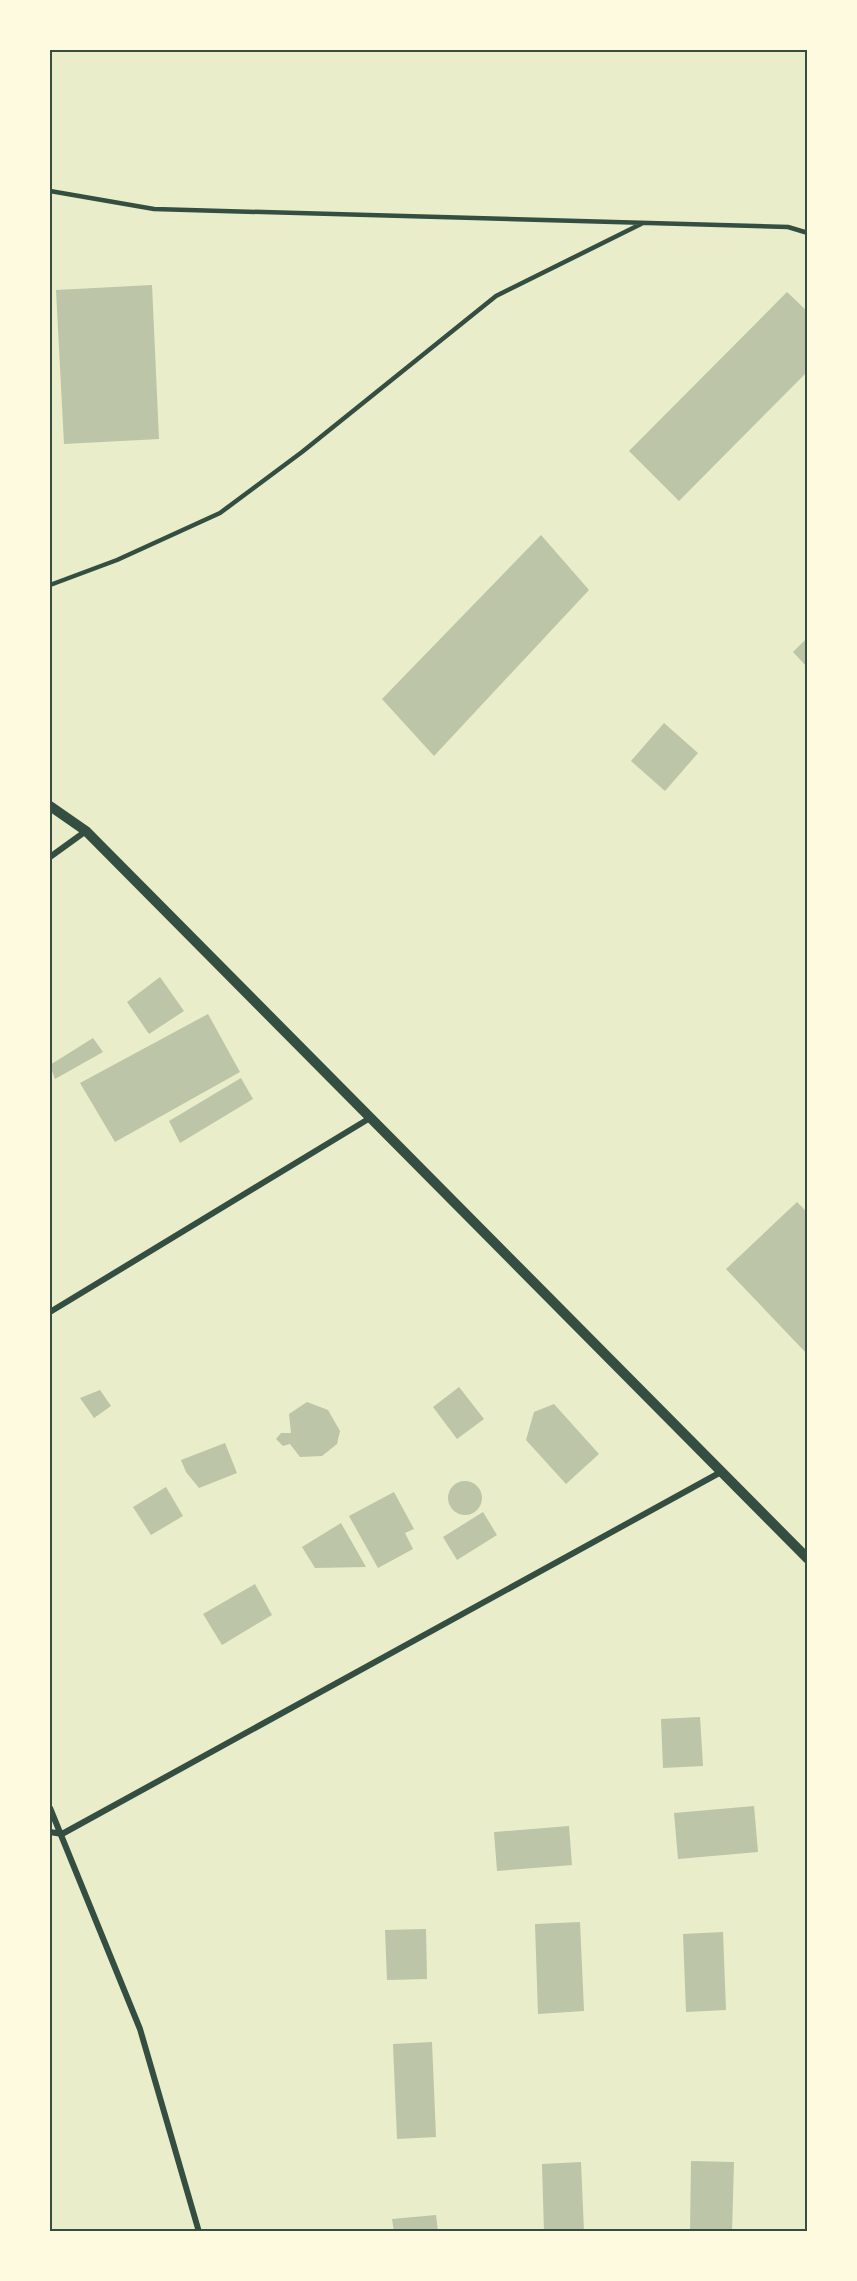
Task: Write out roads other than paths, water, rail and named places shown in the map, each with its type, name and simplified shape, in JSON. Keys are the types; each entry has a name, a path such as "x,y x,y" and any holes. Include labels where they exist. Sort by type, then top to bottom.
{"street":[{"path":"50,806 86,831 807,1559"},
{"path":"50,857 86,831"},
{"path":"50,1312 370,1118"},
{"path":"50,1832 62,1834 721,1472"},
{"path":"50,1808 140,2029 199,2232"}],"lane":[{"path":"50,191 154,208 788,227 807,233"},
{"path":"50,585 117,560 220,513 302,452 496,296 644,223"}]}
